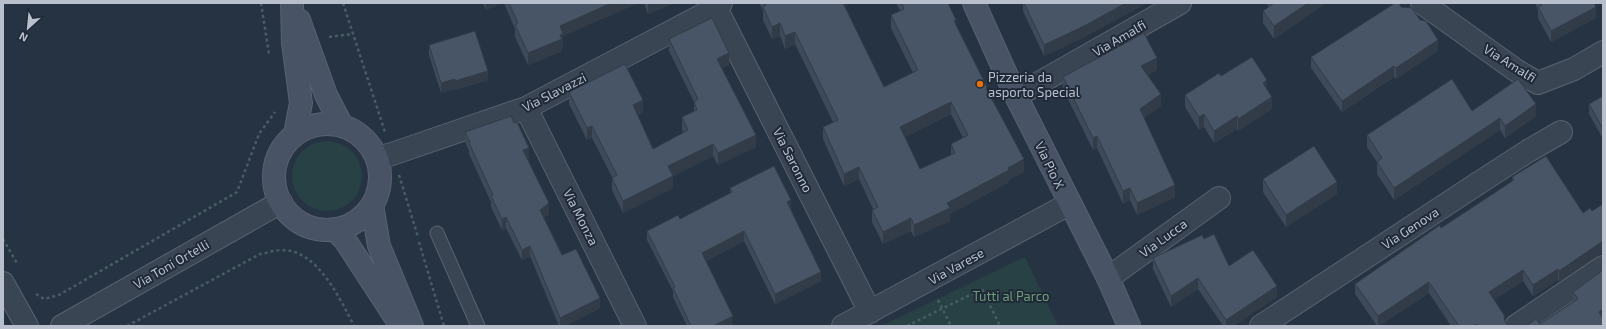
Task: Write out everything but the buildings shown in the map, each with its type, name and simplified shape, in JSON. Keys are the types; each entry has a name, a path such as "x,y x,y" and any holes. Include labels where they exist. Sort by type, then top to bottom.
{"street":[{"path":"293,3 326,95 342,126"},
{"path":"293,3 293,43 301,103 295,134"},
{"name":"Via Pio X","path":"974,3 1016,96 1069,204 1108,278 1129,326"},
{"name":"Via Amalfi","path":"1016,96 1180,3"},
{"name":"Via Amalfi","path":"1422,3 1517,71 1538,83 1574,68 1603,52"},
{"name":"Via Slavazzi","path":"377,158 526,108 718,6"},
{"name":"Via Saronno","path":"718,6 870,312"},
{"name":"Via Monza","path":"526,108 635,326"},
{"path":"330,124 342,126 357,133 369,144 377,158 380,170 380,182 372,205 362,217 349,225 334,229 318,229 303,224 290,215 281,202 275,188 274,173 277,158 284,145 295,134 306,128 330,124"},
{"name":"Via Genova","path":"1260,326 1528,151 1561,132"},
{"name":"Via Lucca","path":"1108,278 1219,198"},
{"name":"Via Toni Ortelli","path":"62,326 281,202"},
{"name":"Via Varese","path":"843,326 929,281 1069,204"},
{"path":"372,205 379,246 412,326"},
{"path":"334,229 345,240 401,326"},
{"path":"1516,326 1603,267"},
{"path":"3,283 28,326"}],"lane":[{"path":"437,233 478,326"}],"path":[{"path":"261,3 270,57"},
{"path":"58,295 237,192 259,134 275,112 276,106"},
{"path":"127,326 260,254 283,250 298,254 315,266 334,286 354,326"},
{"path":"929,281 951,326"},
{"path":"907,326 982,290 1000,326"}],"green space":[{"path":"327,141 340,144 352,151 359,163 362,176 359,189 352,201 340,208 327,211 314,208 302,201 295,189 292,176 295,163 302,151 314,144"},
{"name":"Tutti al Parco","path":"1025,257 1058,326 881,326"}],"place":[{"name":"Pizzeria da asporto Special","path":"980,84"}]}
